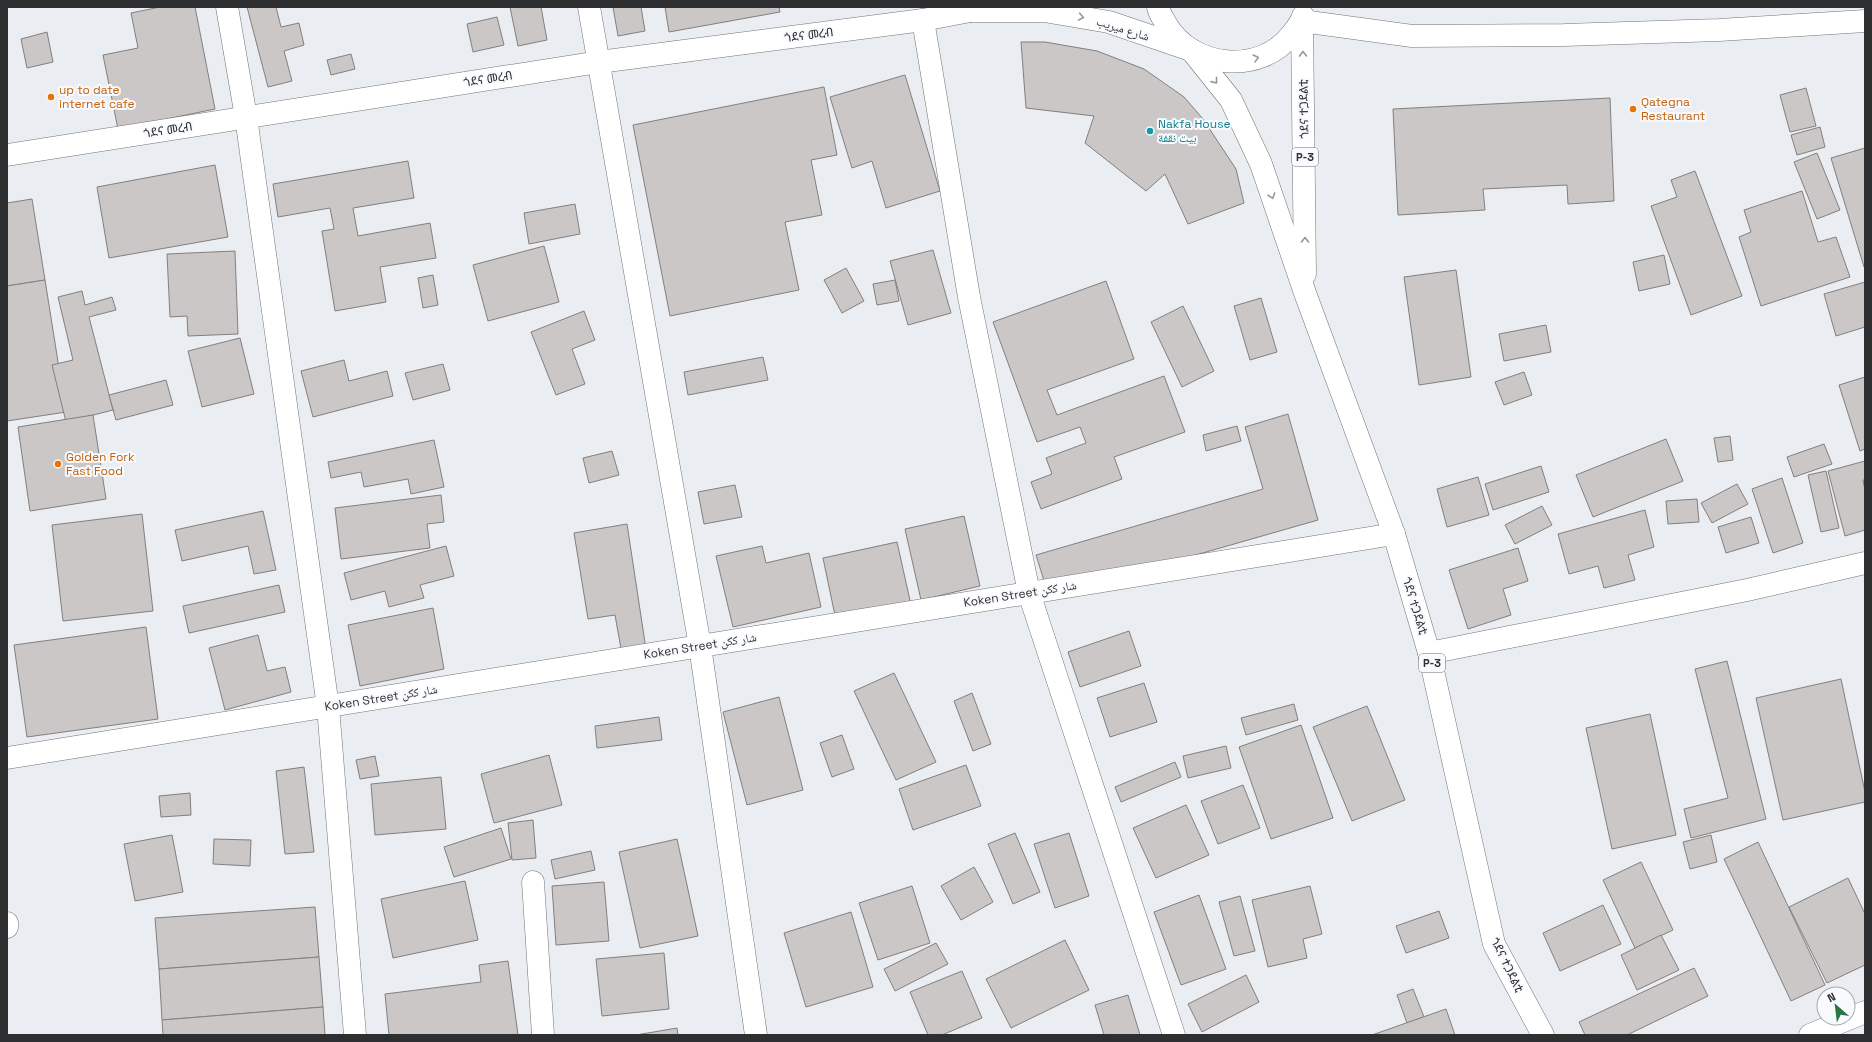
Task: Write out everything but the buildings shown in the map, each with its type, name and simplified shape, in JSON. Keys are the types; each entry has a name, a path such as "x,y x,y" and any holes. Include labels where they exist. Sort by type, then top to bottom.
{"street":[{"path":"227,7 246,117 328,707 355,1035"},
{"path":"589,7 700,646 756,1035"},
{"path":"1158,7 1171,32 1190,50"},
{"name":"ጎደና መረብ","path":"7,155 599,62 923,20 975,9"},
{"name":"شارع ميريب","path":"975,9 1044,11 1109,22 1190,50 1214,60 1240,62 1265,56 1286,41 1304,14"},
{"path":"1304,14 1412,36 1719,30 1865,21"},
{"name":"ጎደና ተጋደልቲ","path":"1304,14 1305,293"},
{"path":"923,20 969,297 1029,593 1174,1035"},
{"name":"ጎደና ተጋደልቲ","path":"1190,50 1231,100 1258,157 1305,293 1394,534 1429,653 1494,944 1543,1035"},
{"name":"Koken Street شار ككن","path":"7,758 1394,534"},
{"path":"1429,653 1747,590 1865,563"},
{"path":"533,882 543,1035"},
{"path":"1810,1035 1865,1012"}],"place":[{"name":"up to date internet cafe","path":"51,97"},
{"name":"Qategna Restaurant","path":"1633,109"},
{"name":"Nakfa House بيت نقفة","path":"1150,131"},
{"name":"Golden Fork Fast Food","path":"58,464"}]}
